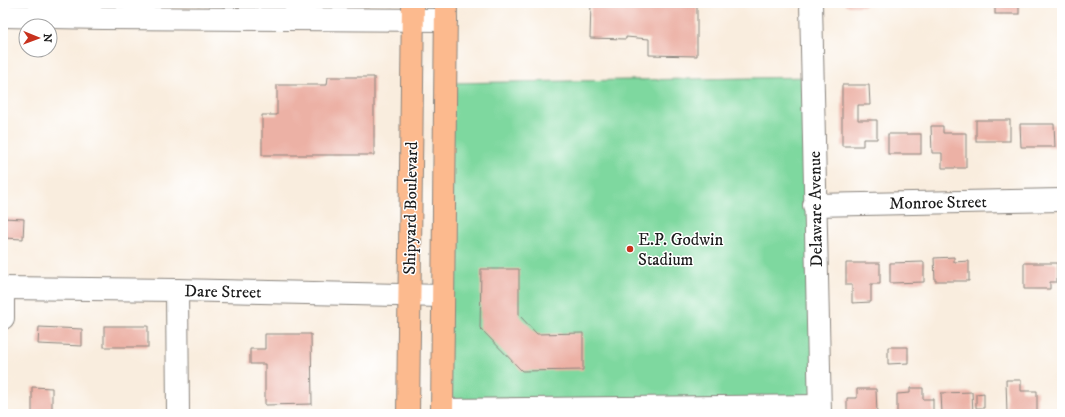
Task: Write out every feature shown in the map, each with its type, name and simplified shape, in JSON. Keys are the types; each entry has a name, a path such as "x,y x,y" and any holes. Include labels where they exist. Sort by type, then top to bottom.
{"main road":[{"name":"Shipyard Boulevard","path":"408,414 412,12"},
{"name":"Shipyard Boulevard","path":"442,412 446,12"}],"street":[{"name":"Delaware Avenue","path":"812,3 814,205 820,410"},
{"path":"3,16 103,18 446,12"},
{"name":"Monroe Street","path":"814,205 1062,200"},
{"path":"3,288 3,318"},
{"name":"Dare Street","path":"3,288 443,296"},
{"path":"177,290 178,414"},
{"path":"442,412 820,410"}],"green space":[{"name":"E.P. Godwin Stadium","path":"813,77 820,414 442,414 445,83"}],"building":[{"path":"591,3 697,4 697,56 649,55 649,39 626,37 626,39 590,38"},
{"path":"845,3 865,3 865,6 845,6"},
{"path":"995,3 1019,3 1019,14 995,14"},
{"path":"328,77 374,77 374,155 262,155 262,115 277,115 277,85 327,85"},
{"path":"842,85 869,85 870,105 858,105 858,120 877,120 877,139 863,139 863,146 842,146"},
{"path":"976,120 1010,120 1010,141 976,141"},
{"path":"1020,124 1054,124 1055,147 1021,147"},
{"path":"931,126 943,126 943,133 966,133 966,168 942,168 942,153 932,153"},
{"path":"888,134 921,134 921,154 888,154"},
{"path":"3,218 24,219 23,239 3,238"},
{"path":"954,257 954,262 969,261 969,281 935,281 934,258"},
{"path":"924,262 924,282 890,283 890,263"},
{"path":"846,263 880,263 880,284 871,284 871,302 852,303 852,285 846,285"},
{"path":"1024,263 1057,263 1057,282 1050,282 1050,289 1024,289"},
{"path":"481,269 519,269 519,315 537,334 583,333 583,370 522,371 480,328"},
{"path":"104,326 148,326 148,347 104,347"},
{"path":"39,327 82,329 82,346 38,344"},
{"path":"265,334 311,334 312,404 265,405 265,364 250,364 250,349 265,349"},
{"path":"1060,337 1062,337 1062,354 1060,354"},
{"path":"888,347 908,347 908,363 888,364"},
{"path":"1006,380 1021,380 1021,391 1037,391 1037,414 1007,414"},
{"path":"32,387 52,388 52,414 32,414"},
{"path":"910,388 923,388 923,399 933,399 933,414 897,414 897,394 910,393"},
{"path":"857,389 876,389 877,414 847,414 847,398 857,398"},
{"path":"972,392 973,414 942,414 941,393"},
{"path":"984,393 984,408 976,408 976,394"}],"place":[{"name":"E.P. Godwin Stadium","path":"630,249"}]}
